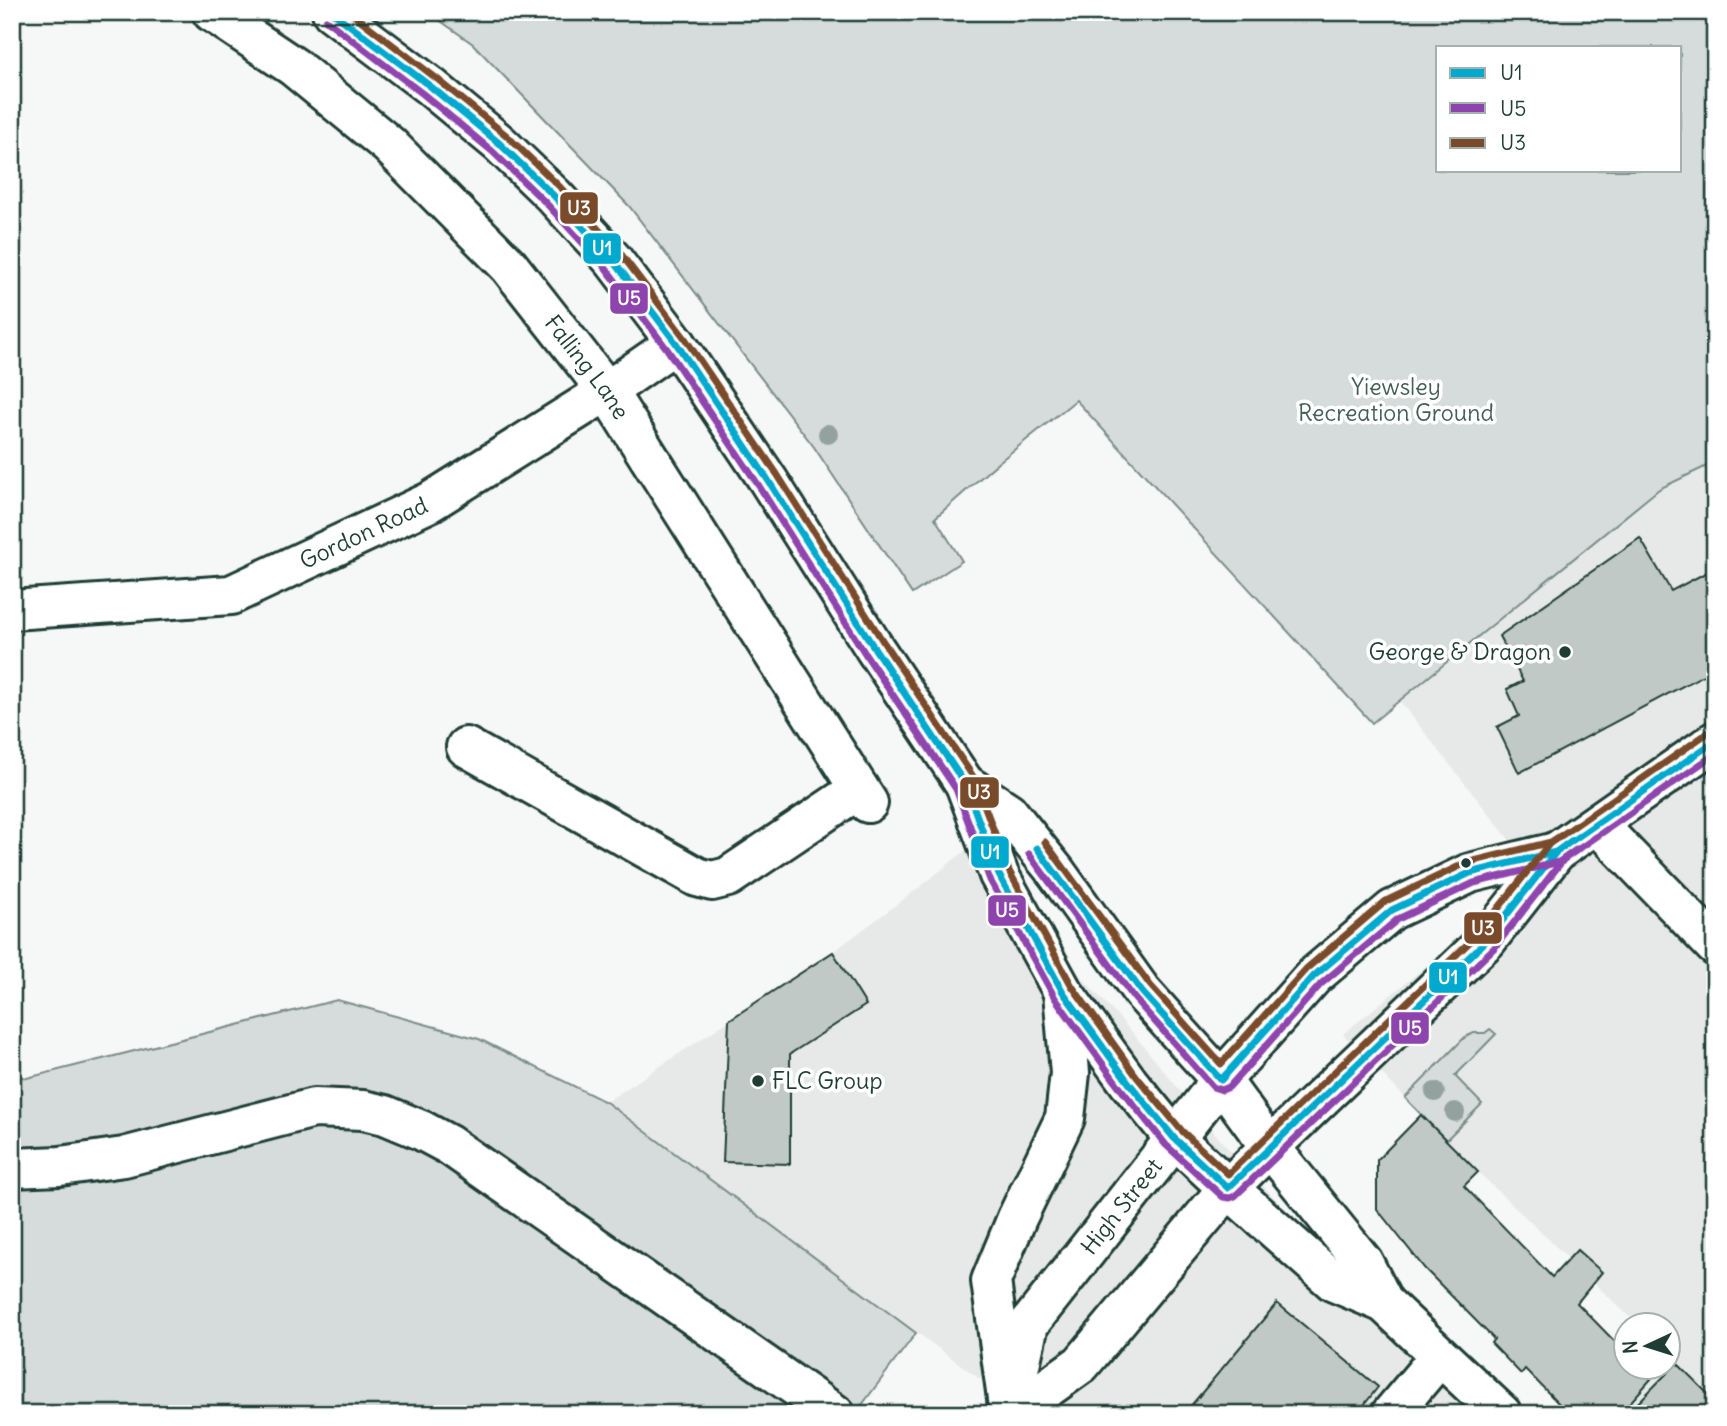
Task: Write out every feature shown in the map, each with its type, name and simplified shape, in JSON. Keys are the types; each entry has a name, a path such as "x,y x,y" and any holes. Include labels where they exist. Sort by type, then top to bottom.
{"street":[{"name":"Falling Lane","path":"212,12 294,67 388,145 509,266 607,391 863,796 728,877 712,881 697,877 466,747"},
{"path":"332,12 430,86 499,144 553,195 613,260 676,343 965,784 999,875 1063,992 1129,1083 1174,1138 1334,1282 1384,1303"},
{"name":"Gordon Road","path":"12,610 231,595 430,502 607,391 676,343"},
{"name":"High Street","path":"1010,1414 1081,1364 1228,1188 1487,940 1556,852 1715,741"},
{"path":"965,784 1008,812 1056,872 1142,992 1221,1080 1270,1147 1363,1262 1384,1303 1502,1414"},
{"path":"1597,824 1715,946"},
{"name":"High Street","path":"1010,1414 1029,1324 1221,1080 1314,976 1392,910 1470,873 1556,852"},
{"path":"1010,1414 991,1281 1065,1118 1070,1073 1063,992"},
{"path":"12,1168 60,1166 124,1157 314,1108 363,1110 385,1115 449,1145 835,1414"},
{"path":"1391,1414 1439,1357"}],"shaded area":[{"path":"1715,462 1715,732 1527,862 1399,700 1659,489"},
{"path":"1715,746 1715,1414 1621,1414 1651,1380 1682,1380 1682,1310 1622,1310 1478,1172 1343,1034 1604,821"},
{"path":"986,834 1076,971 1131,1031 1223,1143 1476,1414 992,1414 1003,1396 606,1102 833,952"}],"green space":[{"name":"Yiewsley Recreation Ground","path":"428,12 1715,12 1715,462 1659,489 1372,723 1076,400 935,518 962,561 912,594 814,447 629,206 473,44"},
{"path":"337,1000 479,1039 606,1102 916,1333 855,1414 12,1414 12,1075 27,1078"},
{"path":"1490,1029 1496,1034 1455,1076 1482,1104 1446,1140 1405,1098 1465,1037 1474,1033 1485,1033"}],"building":[{"name":"George & Dragon","path":"1640,538 1671,591 1715,568 1715,669 1519,773 1497,727 1519,716 1507,689 1523,681 1499,636"},
{"name":"FLC Group","path":"833,952 866,1005 790,1054 790,1164 723,1162 729,1020"},
{"path":"1421,1115 1478,1172 1464,1186 1552,1277 1577,1250 1602,1272 1577,1303 1612,1339 1612,1380 1650,1380 1620,1414 1569,1414 1525,1369 1521,1374 1491,1343 1494,1339 1425,1269 1377,1209 1377,1160"},
{"path":"1277,1303 1378,1387 1357,1414 1184,1414"},
{"path":"1682,1368 1715,1401 1715,1414 1627,1414 1660,1380 1682,1380"}],"transit line":[{"name":"U1","path":"332,12 430,86 499,143 553,195 613,260 676,343 965,784 999,875 1063,992 1129,1083 1174,1138 1228,1188 1487,940 1556,852 1715,741"},
{"name":"U3","path":"350,12 506,135 560,187 621,254 684,337 777,474 884,643 974,778 1009,871 1072,986 1137,1077 1182,1131 1228,1174 1479,933 1549,844 1709,732"},
{"name":"U5","path":"326,20 492,151 545,202 605,267 667,349 956,789 990,880 1055,998 1121,1089 1166,1145 1223,1197 1235,1196 1494,948 1563,860 1715,754"},
{"name":"U3","path":"1045,842 1150,985 1221,1064 1306,969 1386,901 1466,863 1551,842 1565,833"},
{"name":"U1","path":"1037,848 1142,992 1221,1080 1314,976 1392,910 1470,873 1556,852 1571,841"},
{"name":"U5","path":"1029,854 1134,998 1213,1087 1222,1090 1229,1087 1321,984 1398,919 1474,883 1559,862 1577,849"}],"place":[{"name":"George & Dragon","path":"1565,652"},
{"name":"FLC Group","path":"758,1081"}]}
